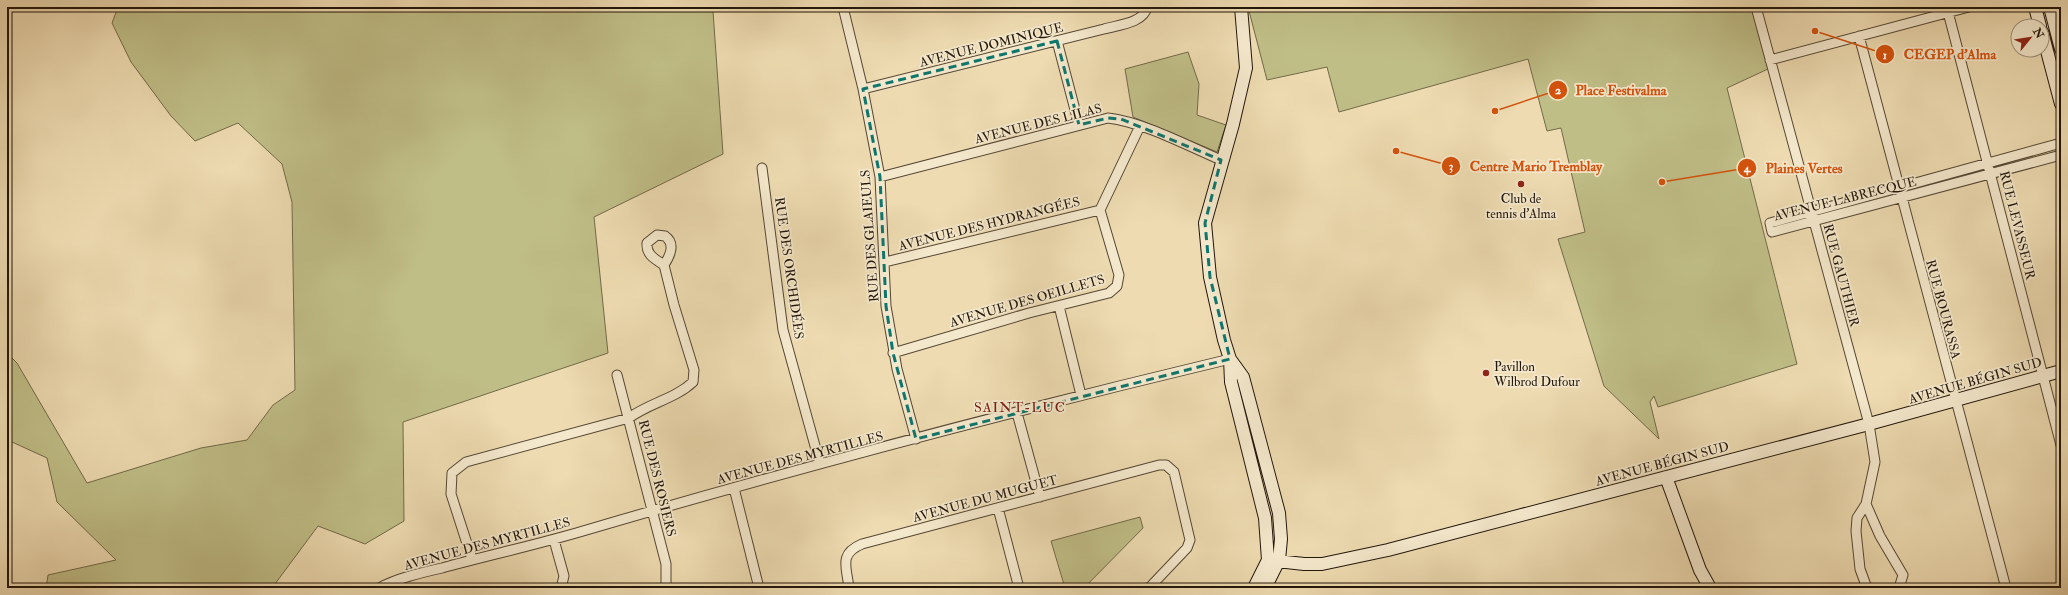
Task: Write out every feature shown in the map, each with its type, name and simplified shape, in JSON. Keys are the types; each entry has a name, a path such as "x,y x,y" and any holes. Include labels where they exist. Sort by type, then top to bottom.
{"street":[{"name":"RUE DES GLAIEULS","path":"843,7 863,89 880,178 886,306 893,353 916,439"},
{"path":"1241,7 1246,68 1233,124 1221,160 1205,223 1210,277 1224,340 1230,359 1243,377 1279,513 1281,539 1265,588"},
{"name":"RUE GAUTHIER","path":"1756,7 1869,424 1875,462 1866,504 1857,518 1856,531 1860,569 1867,588"},
{"path":"1770,60 1969,7"},
{"path":"2036,7 2038,18"},
{"path":"2050,7 2060,44 2050,45"},
{"name":"AVENUE DOMINIQUE","path":"863,89 1057,41 1138,19 1146,10"},
{"name":"RUE LEVASSEUR","path":"1948,12 2061,444"},
{"name":"RUE BOURASSA","path":"1859,36 2006,588"},
{"path":"1057,41 1079,125"},
{"path":"2049,58 2061,104"},
{"name":"AVENUE DES LILAS","path":"880,178 1108,118 1122,119 1221,160"},
{"path":"1100,210 1140,126"},
{"name":"AVENUE LABRECQUE","path":"2061,143 1770,223 1772,232 2061,155"},
{"name":"RUE DES ORCHIDÉES","path":"762,168 783,330 820,464"},
{"name":"AVENUE DES HYDRANGÉES","path":"885,262 1100,210"},
{"name":"AVENUE DES OEILLETS","path":"893,353 1108,293 1117,286 1119,275 1100,210"},
{"path":"472,559 451,494 452,473 466,462 629,418 642,409 683,391 693,382 694,370 674,305 664,265"},
{"path":"1059,306 1081,395"},
{"name":"AVENUE DES MYRTILLES","path":"378,588 389,583 472,559 554,540 653,510 820,464 1081,395 1230,359"},
{"name":"AVENUE BÉGIN SUD","path":"1273,560 1304,564 1322,564 1388,550 1869,424 2061,370"},
{"name":"RUE DES ROSIERS","path":"617,375 666,564 666,584 664,588"},
{"path":"1017,412 1040,497"},
{"name":"AVENUE DU MUGUET","path":"849,588 845,570 847,553 852,548 1158,465 1166,466 1174,472 1190,540 1187,548 1149,588"},
{"path":"1666,477 1700,570 1710,588"},
{"path":"734,488 759,588"},
{"path":"1866,504 1880,536 1903,575 1900,588"},
{"path":"998,508 1019,588"},
{"path":"554,540 564,576 562,588"},
{"path":"1254,588 1273,560"}],"highlighted area":[{"path":"1057,41 1079,125 1108,118 1121,119 1221,160 1205,223 1210,277 1230,359 916,439 893,353 886,306 880,177 863,89"}],"shaded area":[{"path":"118,7 727,7 713,11 723,154 594,217 608,353 403,422 404,521 365,544 318,526 272,588 46,588 48,575 116,560 57,502 47,458 12,442 7,445 7,353 17,363 87,483 201,448 247,440 273,405 295,390 292,202 282,164 238,123 195,141 171,116 131,62 112,23"},
{"path":"1248,7 1752,7 1768,69 1727,88 1797,364 1658,407 1654,396 1650,402 1659,439 1604,386 1558,239 1585,232 1561,128 1547,131 1528,59 1339,112 1327,67 1267,80"},
{"path":"1188,52 1199,84 1197,115 1226,125 1217,152 1133,117 1125,69"},
{"path":"1140,517 1143,528 1084,588 1065,588 1051,541"}],"place":[{"name":"CEGEP d'Alma","path":"1815,31"},
{"name":"Place Festivalma","path":"1495,111"},
{"name":"Centre Mario Tremblay","path":"1396,151"},
{"name":"Plaines Vertes","path":"1662,182"},
{"name":"Club de tennis d'Alma","path":"1521,184"},
{"name":"Pavillon Wilbrod Dufour","path":"1486,373"}],"district":[{"name":"SAINT-LUC","path":"1020,407"}]}
